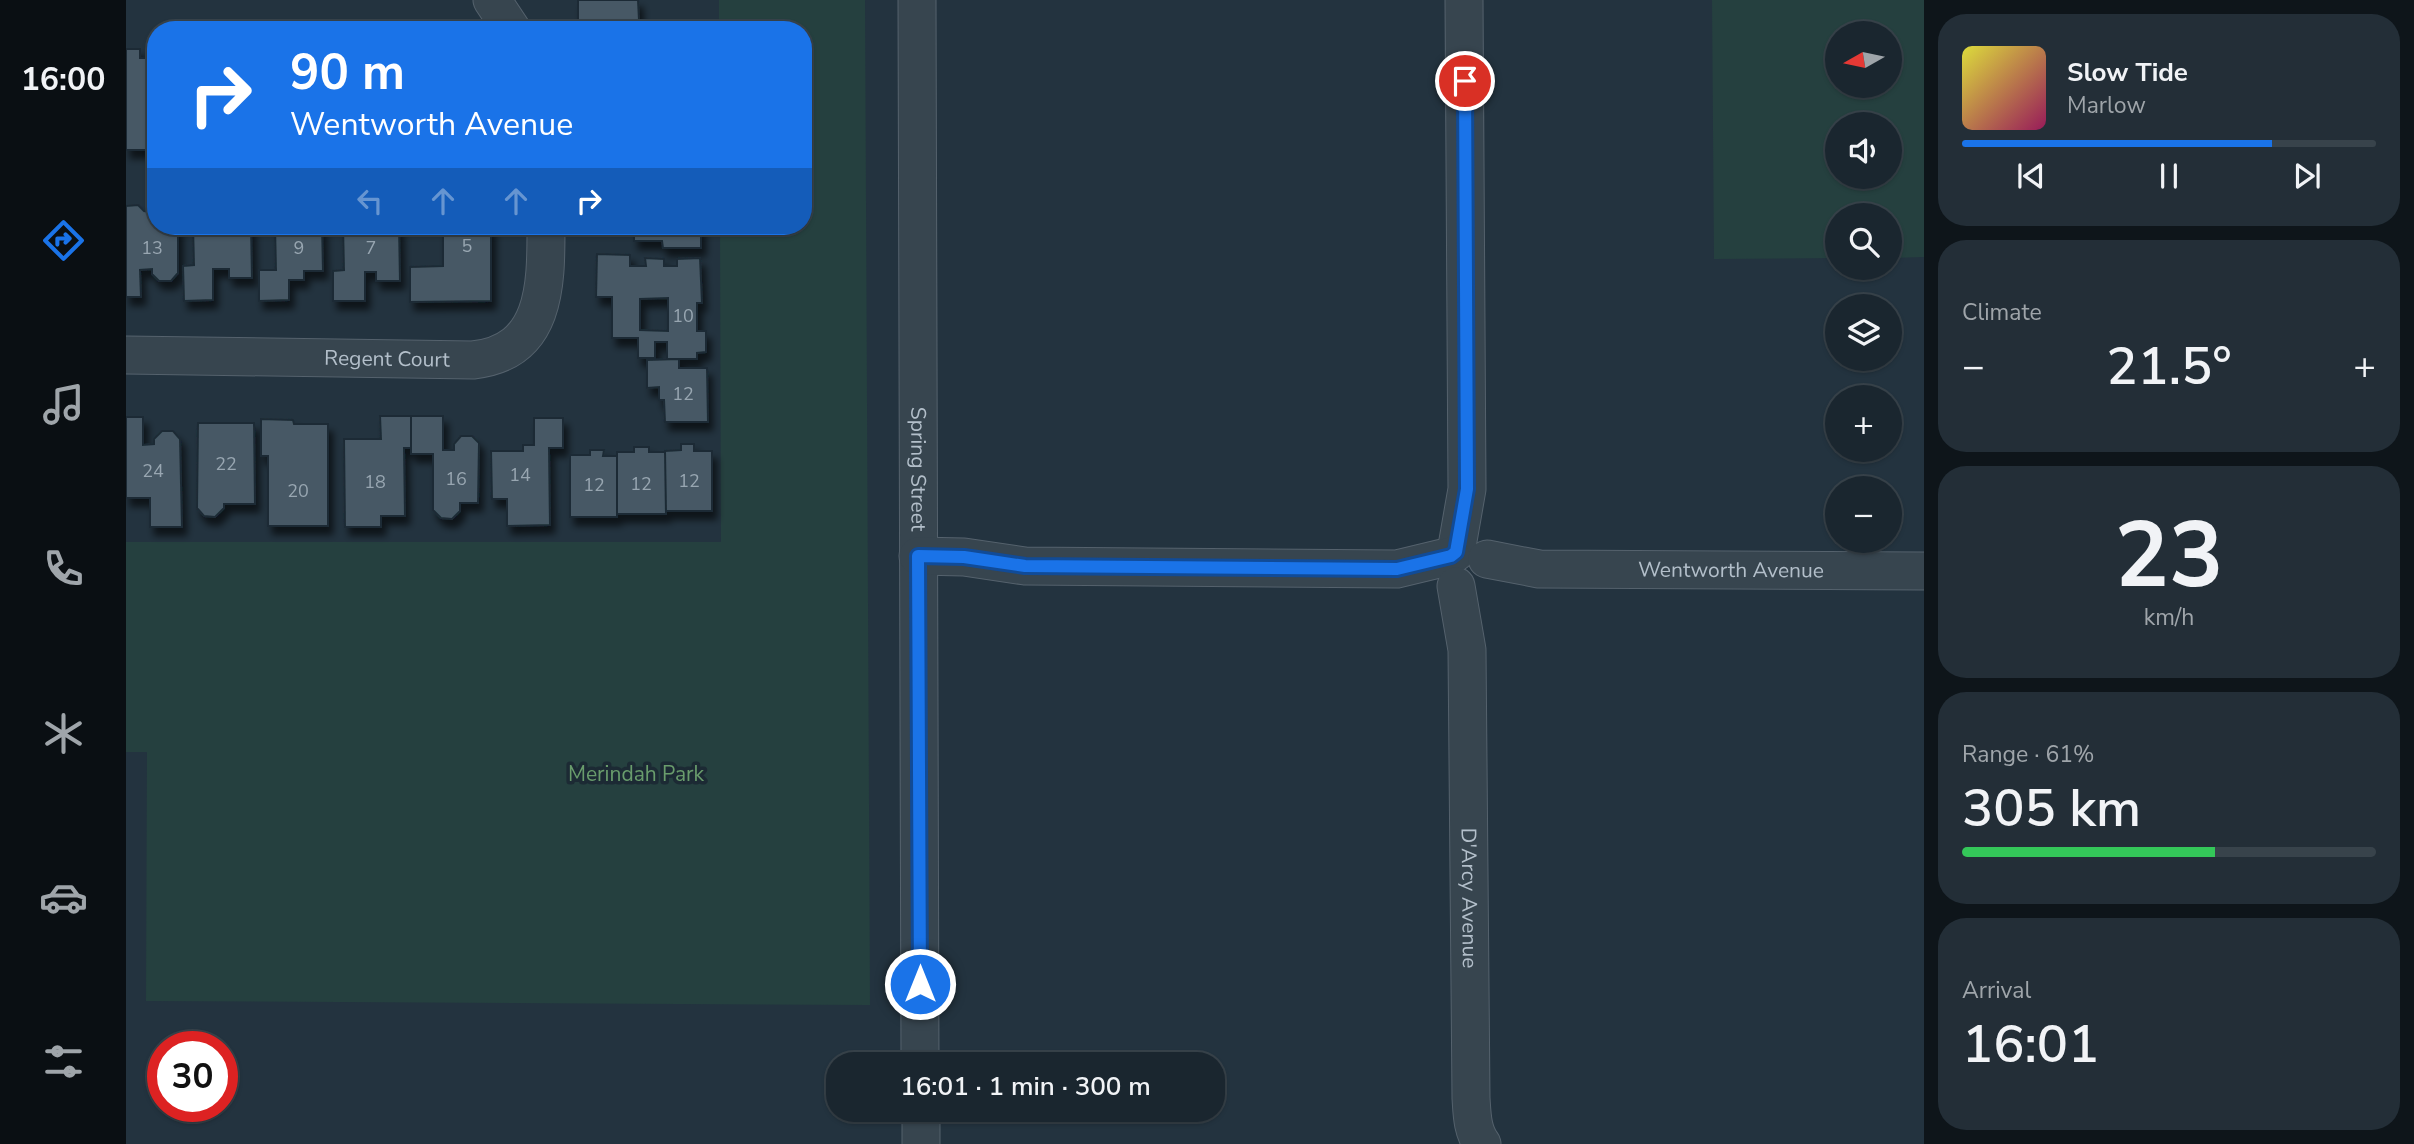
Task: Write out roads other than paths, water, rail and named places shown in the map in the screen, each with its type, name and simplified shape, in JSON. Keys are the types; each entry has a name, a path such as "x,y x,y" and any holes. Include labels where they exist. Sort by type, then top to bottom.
{"street":[{"path":"492,0 506,21"},
{"name":"Spring Street","path":"917,0 920,1052"},
{"name":"D'Arcy Avenue","path":"1464,0 1471,1098 1473,1122 1477,1138 1482,1144"},
{"name":"Regent Court","path":"126,355 489,359 505,352 519,341 533,324 541,304 546,279 547,235"},
{"name":"Wentworth Avenue","path":"918,566 964,574 1025,566 1924,571"},
{"path":"920,1122 921,1144"}],"park label":[{"name":"Merindah Park","path":"636,774"}]}
